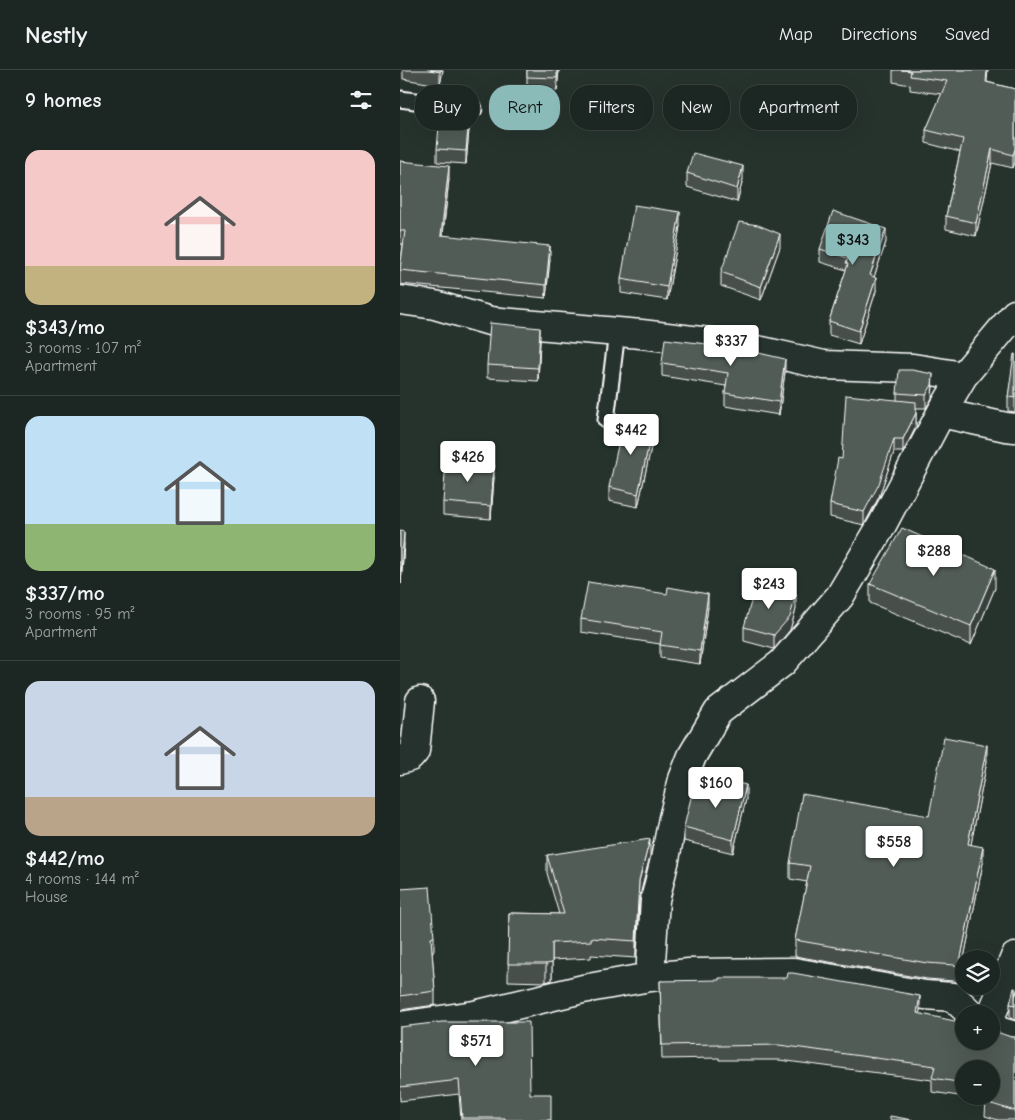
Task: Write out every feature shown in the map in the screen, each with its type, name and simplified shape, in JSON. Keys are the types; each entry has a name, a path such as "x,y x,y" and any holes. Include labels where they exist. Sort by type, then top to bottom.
{"street":[{"path":"400,300 436,305 490,321 735,345 824,365 913,368 963,376"},
{"path":"650,976 655,900 683,779 692,756 718,712 782,663 840,596 882,525 941,413 963,376 1015,314"},
{"path":"941,413 1015,428"},
{"path":"400,760 410,757 415,751 420,701"},
{"path":"995,1005 1015,957"},
{"path":"400,1026 474,1015 583,989 650,976 689,973 794,972 925,995 953,998 961,1005"},
{"path":"1000,1032 1015,1036"}],"lane":[{"path":"400,99 415,101"},
{"path":"606,420 617,332"}],"building":[{"path":"527,70 557,70 557,78 527,77"},
{"path":"902,70 987,70 986,82 1015,89 1015,149 1013,155 992,149 976,223 946,216 963,139 926,130 947,81 910,76 911,71"},
{"path":"439,130 468,130 466,151 437,149"},
{"path":"693,153 743,166 737,189 687,173"},
{"path":"400,161 449,166 441,235 550,246 546,285 400,270 405,231 400,231"},
{"path":"634,205 680,212 667,287 621,279"},
{"path":"833,211 886,229 870,275 876,278 859,331 829,321 848,264 846,263 848,258 820,249"},
{"path":"739,222 758,225 780,234 761,287 721,272"},
{"path":"490,323 540,328 538,368 487,365"},
{"path":"665,339 732,347 785,359 779,402 725,393 728,373 662,363"},
{"path":"1015,354 1015,398 1008,397"},
{"path":"899,370 912,370 933,374 932,385 926,395 897,393"},
{"path":"846,395 916,402 916,413 903,439 894,439 879,484 864,512 830,504 838,458 842,459"},
{"path":"624,418 653,425 638,494 609,487"},
{"path":"446,460 494,464 491,506 443,502"},
{"path":"902,528 995,569 971,626 870,584"},
{"path":"400,531 404,532 401,571 400,571"},
{"path":"588,582 667,594 668,587 708,594 700,651 660,645 662,632 581,619"},
{"path":"756,584 796,595 790,617 774,635 744,627"},
{"path":"944,737 987,745 968,844 983,847 962,950 955,950 955,965 927,963 795,940 810,866 790,863 802,794 929,816"},
{"path":"721,779 746,785 733,840 684,827 694,785 718,791"},
{"path":"650,839 639,881 636,941 591,938 591,941 552,943 552,963 508,964 509,913 564,914 547,855"},
{"path":"430,887 434,937 431,938 435,991 400,996 400,889"},
{"path":"788,973 793,973 920,996 917,1013 955,1021 955,1050 1000,1050 1000,1033 1015,1037 1015,1111 995,1105 1000,1105 1000,1060 955,1060 955,1082 932,1078 935,1066 779,1045 662,1045 660,981 719,980 719,978 787,978"},
{"path":"1015,988 1015,1005 1010,1004"},
{"path":"442,1022 529,1022 530,1094 551,1094 551,1120 462,1118 459,1080 400,1087 400,1027"},
{"path":"890,1116 913,1120 890,1120"}]}
